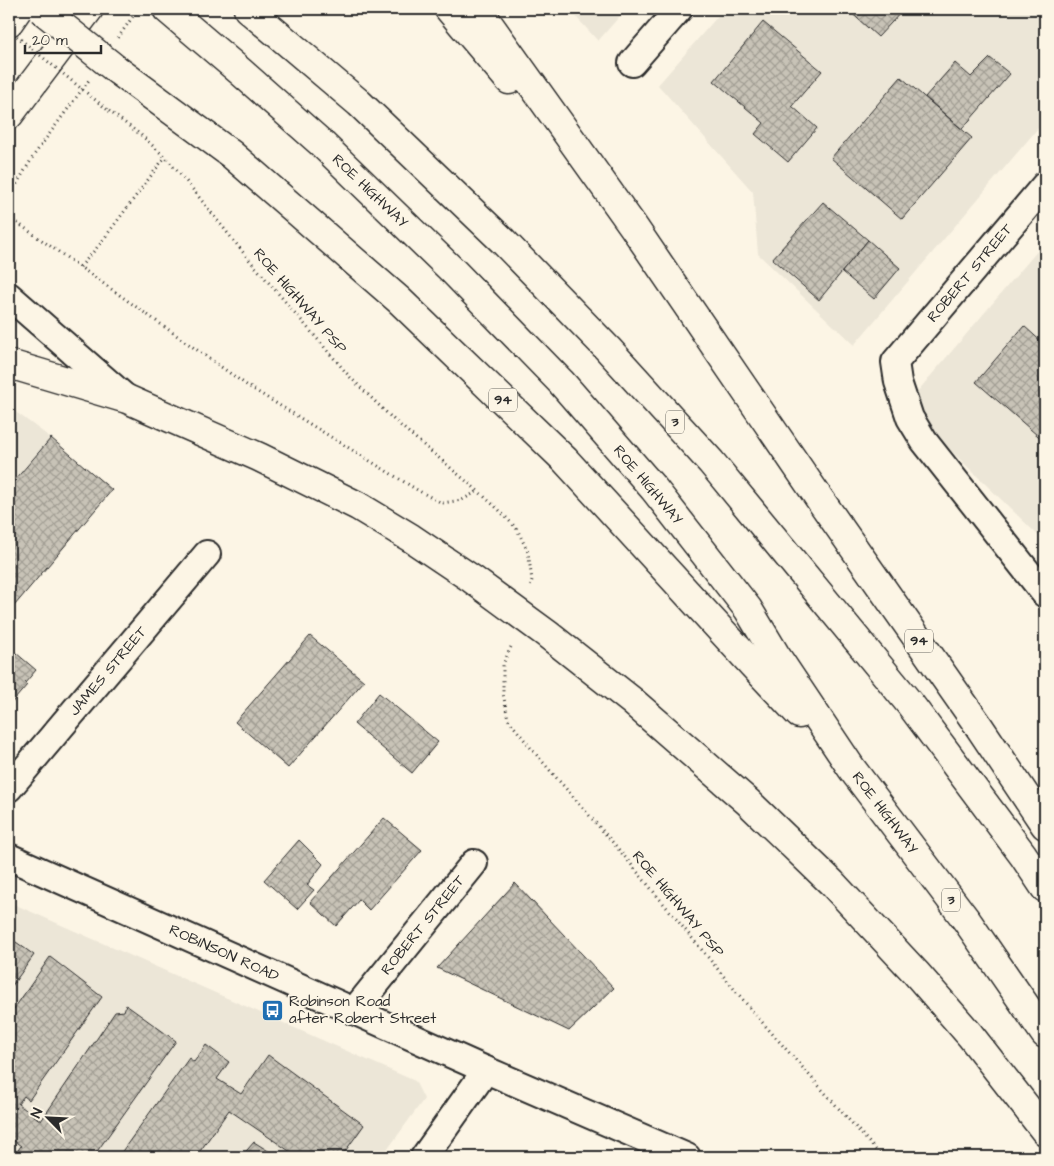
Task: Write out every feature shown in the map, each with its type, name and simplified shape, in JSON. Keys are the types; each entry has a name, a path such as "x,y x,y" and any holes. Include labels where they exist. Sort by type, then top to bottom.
{"highway":[{"path":"9,22 18,9"},
{"name":"94","path":"41,9 117,70 231,154 399,300 565,460 852,769"},
{"path":"9,115 89,9"},
{"name":"ROE HIGHWAY","path":"167,9 320,142 454,272 561,382 654,489 748,609 775,654 852,769 967,921 1045,1034"},
{"name":"3","path":"248,9 359,103 503,241 608,348 712,462 910,704 1023,855 1045,888"},
{"path":"448,9 633,226"},
{"name":"94","path":"478,9 633,226 820,501 971,714 1045,825"},
{"path":"9,364 128,399 259,457 366,511 472,578 617,689 748,802 832,882 952,1014 1045,1131"}],"street":[{"path":"632,63 678,9"},
{"name":"ROBERT STREET","path":"1045,185 895,362 898,382 910,418 924,442 1045,594"},
{"path":"9,296 128,399"},
{"name":"JAMES STREET","path":"9,788 207,554"},
{"name":"ROBINSON ROAD","path":"9,857 486,1070 687,1157"},
{"name":"ROBERT STREET","path":"354,1011 474,863"},
{"path":"424,1157 486,1070"}],"path":[{"path":"117,39 138,9"},
{"name":"ROE HIGHWAY PSP","path":"9,30 141,135 165,158 350,377 395,421 499,510 516,529 528,552 532,580 530,589"},
{"path":"9,196 34,155 91,77"},
{"path":"80,267 100,244 165,158"},
{"path":"9,217 248,386 419,491 442,503 462,500 478,491"},
{"name":"ROE HIGHWAY PSP","path":"510,647 503,664 503,693 508,719 754,1013 882,1157"}],"shaded area":[{"path":"569,9 626,9 598,41"},
{"path":"724,9 1045,9 1045,120 854,345 758,254 753,192 658,85"},
{"path":"1045,242 1045,542 905,406"},
{"path":"9,407 51,438 9,487"},
{"path":"9,902 415,1081 424,1099 382,1157 9,1157"}],"building":[{"path":"847,9 904,9 878,37"},
{"path":"763,22 822,71 792,106 817,128 788,162 755,134 764,123 714,81"},
{"path":"990,58 1010,74 962,129 925,97 955,63 971,77"},
{"path":"901,77 972,138 902,219 831,158"},
{"path":"823,202 868,240 819,300 772,259"},
{"path":"868,240 900,268 874,299 842,272"},
{"path":"1024,326 1045,345 1045,442 976,382"},
{"path":"51,438 112,490 9,612 9,487"},
{"path":"310,636 364,681 288,768 235,722"},
{"path":"9,647 36,670 25,683 27,685 9,706"},
{"path":"379,693 438,742 412,773 354,724"},
{"path":"384,818 422,850 369,910 359,900 336,926 310,902"},
{"path":"299,840 323,864 307,885 314,890 297,909 264,880"},
{"path":"515,883 614,988 569,1031 437,968"},
{"path":"9,937 34,955 9,990"},
{"path":"50,957 102,997 29,1100 24,1096 18,1104 41,1121 115,1012 124,1011 126,1005 176,1041 93,1157 13,1157 21,1146 9,1137 9,1016"},
{"path":"206,1045 229,1062 217,1079 241,1094 268,1055 364,1125 341,1157 298,1157 229,1110 196,1157 118,1157 189,1058 194,1062"},
{"path":"254,1142 278,1157 241,1157"}],"place":[{"name":"Robinson Road after Robert Street","path":"273,1010"}]}
